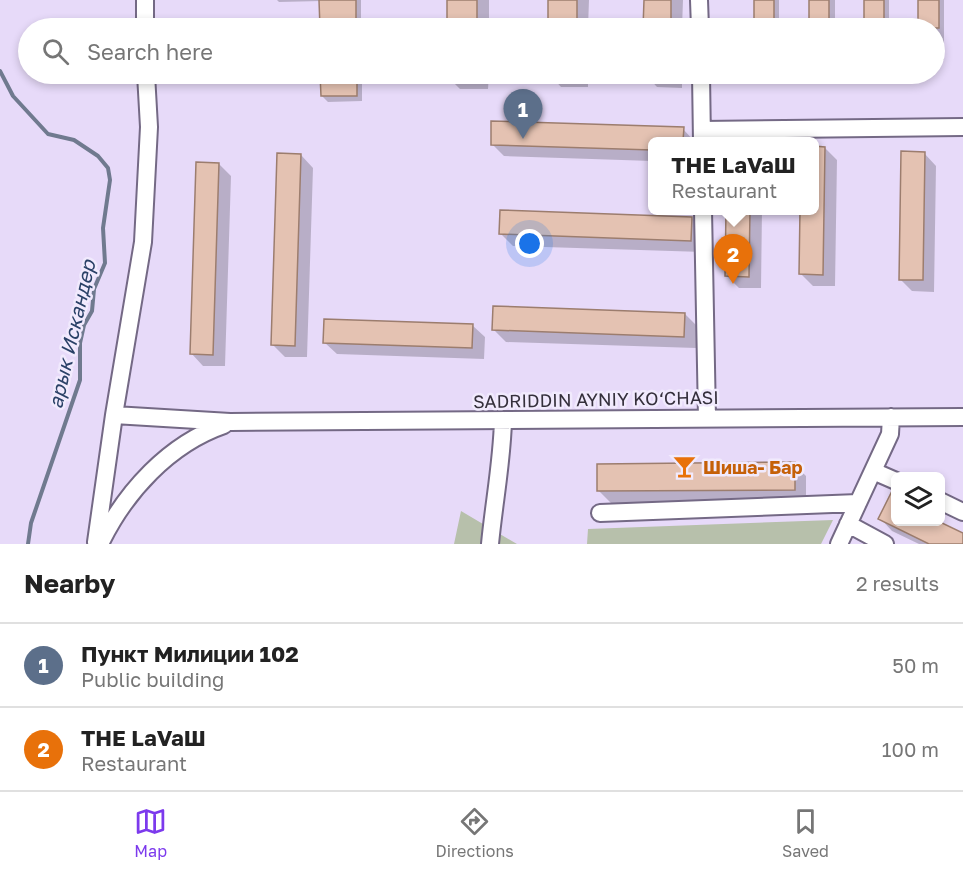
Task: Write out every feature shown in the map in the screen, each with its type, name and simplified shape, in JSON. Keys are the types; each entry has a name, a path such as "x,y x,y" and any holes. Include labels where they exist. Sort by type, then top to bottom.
{"street":[{"path":"145,0 145,18"},
{"path":"699,0 700,18"},
{"path":"98,544 114,415 143,242 148,127 147,84"},
{"path":"701,84 702,136 963,127"},
{"path":"703,215 707,418"},
{"name":"SADRIDDIN AYNIY KO‘CHASI","path":"114,415 230,422 963,417"},
{"path":"839,544 890,434 891,417"},
{"path":"490,544 502,460 503,420"},
{"path":"98,544 120,509 160,464 208,430 230,422"},
{"path":"873,471 891,479"},
{"path":"600,513 858,503"},
{"path":"945,503 963,512"},
{"path":"848,524 885,544"}],"green space":[{"path":"461,511 517,544 454,544"},
{"path":"833,520 821,544 587,544 588,529"}],"building":[{"path":"319,0 356,0 356,18 320,18"},
{"path":"447,0 477,0 477,18 447,18"},
{"path":"548,0 577,0 577,18 548,18"},
{"path":"644,0 671,0 671,18 643,18"},
{"path":"754,0 774,0 774,18 754,18"},
{"path":"809,0 829,0 829,18 809,18"},
{"path":"864,0 884,0 884,18 864,18"},
{"path":"918,0 939,0 939,18 918,18"},
{"path":"320,84 357,84 357,96 321,96"},
{"path":"491,121 684,127 683,137 648,137 648,150 491,145"},
{"path":"819,146 825,147 823,275 799,274 800,215 819,215"},
{"path":"901,151 925,152 923,280 899,280"},
{"path":"277,153 301,154 295,346 271,345"},
{"path":"196,162 219,163 213,355 190,354"},
{"path":"500,210 692,217 691,241 499,234"},
{"path":"726,215 750,215 749,277 725,276"},
{"path":"493,306 685,313 684,337 492,330"},
{"path":"324,319 473,324 472,348 323,343"},
{"path":"795,462 795,490 597,491 597,464"},
{"path":"891,493 891,525 878,519"},
{"path":"945,524 963,533 963,544 929,544 892,526"}],"waterway":[{"name":"арык Искандер","path":"0,71 13,96 48,134 74,140 98,156 108,168 110,180 103,228 105,263 94,289 92,311 84,325 80,343 80,380 31,523 28,544"}],"place":[{"name":"Пункт Милиции 102","path":"523,139"},
{"name":"THE LaVaШ","path":"733,284"},
{"name":"Шиша- Бар","path":"685,467"}]}
